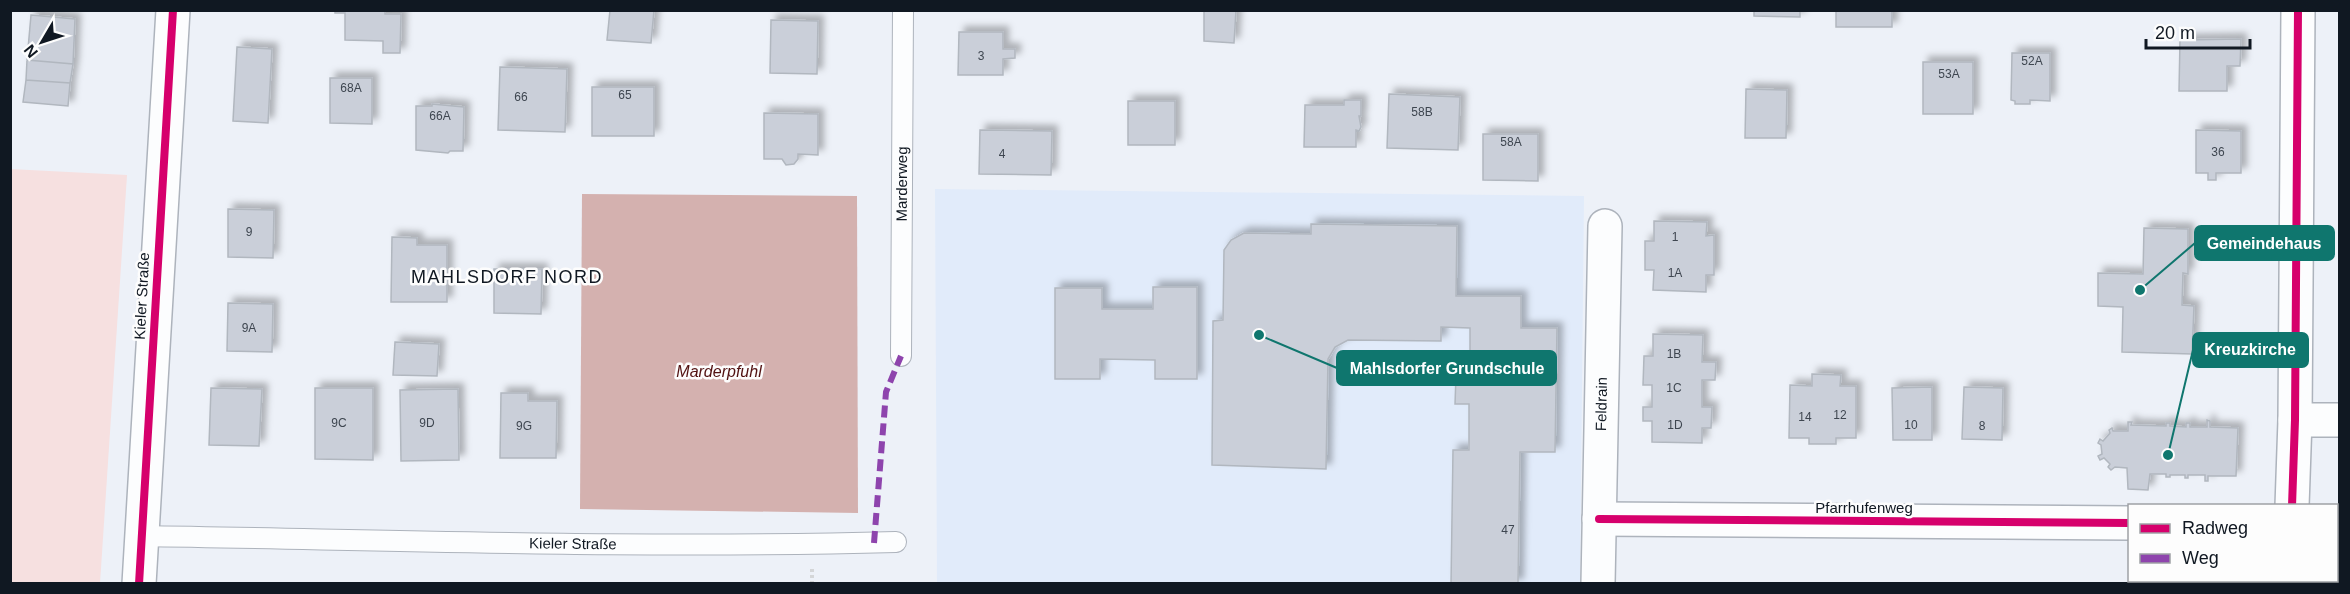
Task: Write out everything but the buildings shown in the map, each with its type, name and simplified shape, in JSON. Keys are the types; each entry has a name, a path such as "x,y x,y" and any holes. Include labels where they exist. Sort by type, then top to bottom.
{"street":[{"name":"Kieler Straße","path":"139,584 173,10"},
{"path":"2292,504 2295,420 2298,10"},
{"name":"Feldrain","path":"1598,584 1605,226"},
{"path":"2295,420 2340,420"},
{"name":"Pfarrhufenweg","path":"1599,519 2128,523"}],"lane":[{"name":"Marderweg","path":"901,356 903,10"},
{"name":"Kieler Straße","path":"141,536 589,543 896,542"}],"shaded area":[{"path":"10,169 127,175 100,583 11,583"},
{"path":"935,189 1584,196 1580,583 937,583"}],"water":[{"name":"Marderpfuhl","path":"582,194 857,196 858,513 580,509"}],"marked path":[{"path":"874,543 886,392 901,356"}],"cycle path":[{"path":"139,584 173,10"},
{"path":"2292,504 2295,420 2298,10"},
{"path":"1599,519 2128,523"}],"place":[{"name":"Gemeindehaus","path":"2140,290"},
{"name":"Mahlsdorfer Grundschule","path":"1259,335"},
{"name":"Kreuzkirche","path":"2168,455"}],"district":[{"name":"MAHLSDORF NORD","path":"507,277"}]}
